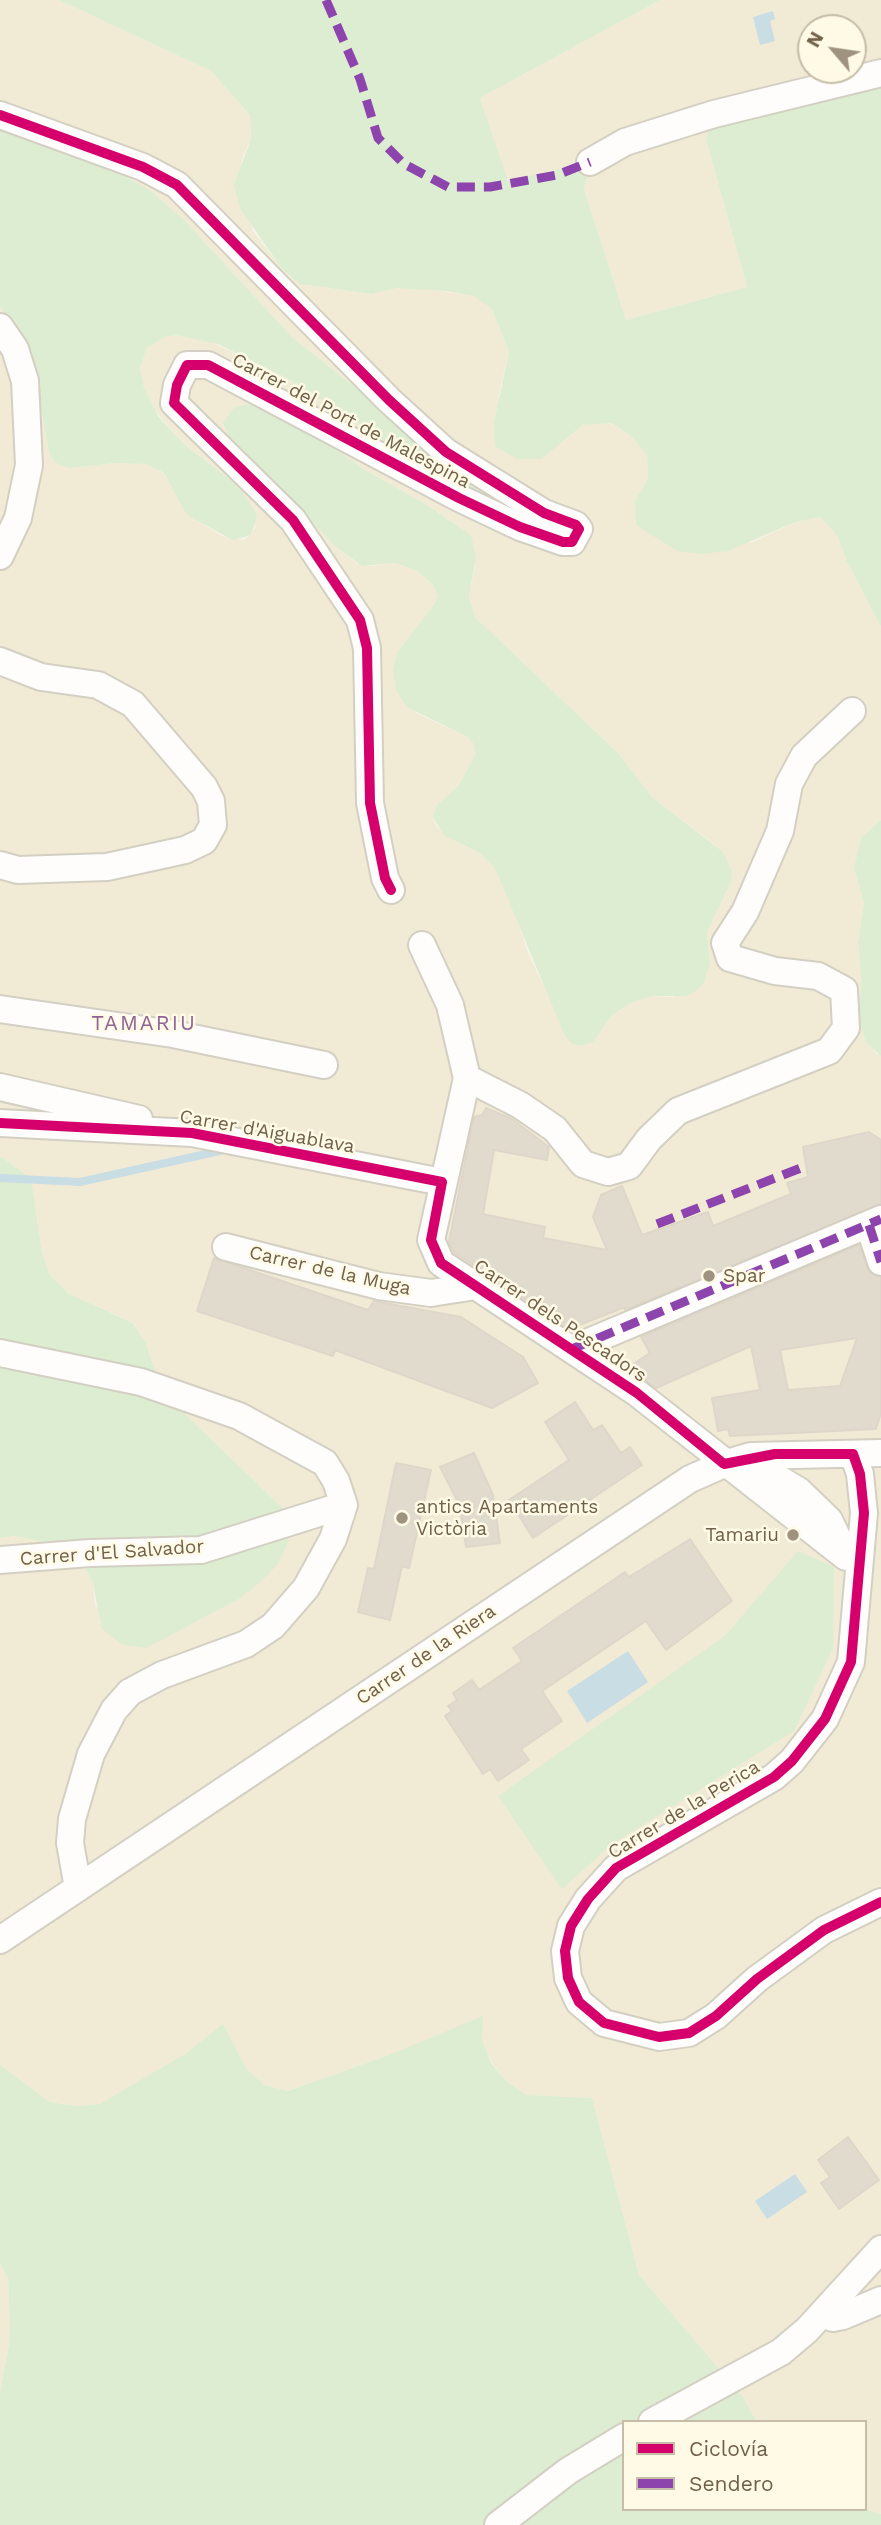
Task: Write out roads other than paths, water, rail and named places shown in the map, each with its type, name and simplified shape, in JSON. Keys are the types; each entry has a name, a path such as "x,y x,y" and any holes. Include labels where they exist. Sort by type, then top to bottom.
{"street":[{"path":"590,162 625,142 714,114 881,73"},
{"name":"Carrer del Port de Malespina","path":"0,116 143,167 177,185 389,400 446,452 544,513 576,525 579,529 572,542 563,542 520,527 459,498 208,365 187,365 177,386 174,403 293,520 348,597 360,620 366,648 370,803 385,878 391,890"},
{"path":"0,327 15,349 24,381 29,465 18,518 0,556"},
{"path":"0,661 41,677 98,685 133,704 204,787 211,802 213,825 204,841 185,850 107,867 18,870 0,865"},
{"path":"467,1078 520,1105 555,1129 583,1164 608,1172 629,1167 649,1139 678,1111 829,1051 846,1028 844,990 818,976 775,971 730,958 726,943 744,912 780,831 789,784 804,756 852,711"},
{"name":"Carrer dels Pescadors","path":"422,945 450,1005 467,1078 431,1240 440,1263 637,1393 724,1464 862,1565"},
{"path":"0,1009 173,1034 324,1065"},
{"path":"0,1087 93,1107 192,1133"},
{"name":"Carrer d'Aiguablava","path":"0,1123 192,1133 442,1182"},
{"path":"572,1349 875,1222 881,1262"},
{"name":"Carrer de la Muga","path":"226,1247 379,1286 431,1293 476,1286"},
{"path":"0,1353 141,1382 239,1416 325,1463 336,1481 344,1505 333,1539 306,1588 273,1626 246,1644 162,1675 130,1692 114,1710 91,1754 72,1819 70,1843 78,1888"},
{"name":"Carrer de la Riera","path":"0,1940 690,1479 724,1464 775,1454 881,1453"},
{"name":"Carrer de la Perica","path":"853,1454 860,1474 864,1513 862,1565 855,1596 852,1662 825,1719 792,1761 774,1777 616,1868 588,1899 572,1926 565,1951 568,1978 579,2003 604,2023 659,2037 690,2033 716,2016 757,1979 824,1930 881,1902"},
{"name":"Carrer d'El Salvador","path":"0,1560 90,1553 201,1550 344,1505"},
{"path":"656,2420 781,2352 822,2314 881,2249"},
{"path":"822,2314 833,2318 844,2316 881,2300"},
{"path":"498,2525 568,2471 622,2438"}],"waterway":[{"path":"0,1178 80,1182 224,1150"}],"place":[{"name":"Spar","path":"709,1276"},
{"name":"antics Apartaments Victòria","path":"402,1518"},
{"name":"Tamariu","path":"793,1535"}],"district":[{"name":"TAMARIU","path":"144,1024"}]}
